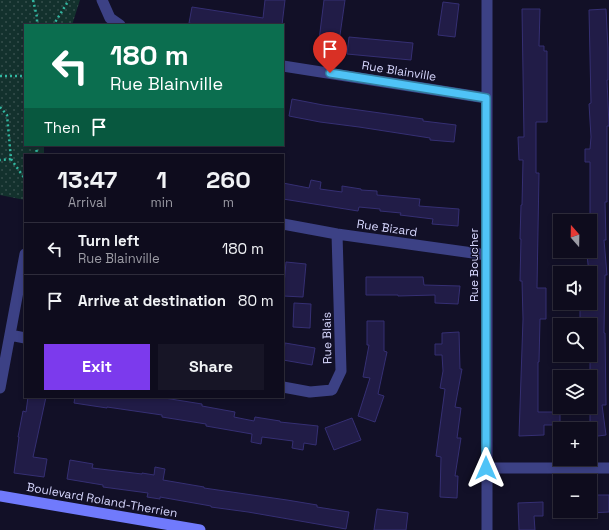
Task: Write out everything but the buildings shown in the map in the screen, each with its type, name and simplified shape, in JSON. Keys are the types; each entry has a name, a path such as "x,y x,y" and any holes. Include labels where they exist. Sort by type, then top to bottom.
{"main road":[{"name":"Boulevard Roland-Therrien","path":"0,496 200,530"}],"street":[{"path":"102,0 110,18 119,24"},
{"name":"Rue Boucher","path":"487,0 487,530"},
{"name":"Rue Blainville","path":"284,66 486,98"},
{"name":"Rue Bizard","path":"284,224 338,234 487,255"},
{"name":"Rue Blais","path":"284,387 310,392 332,390 341,371 338,234"},
{"path":"0,388 24,259"},
{"path":"10,335 24,338"},
{"path":"486,468 609,468"}],"path":[{"path":"33,0 38,18 37,24"},
{"path":"54,24 69,0"},
{"path":"0,76 24,76"},
{"path":"0,108 7,115 11,159 24,178"},
{"path":"0,160 11,159"}],"green space":[{"path":"0,0 80,0 72,24 24,24 24,146 44,146 44,154 24,154 24,200 0,195"}],"route":[{"path":"330,73 486,98 486,468"}]}
